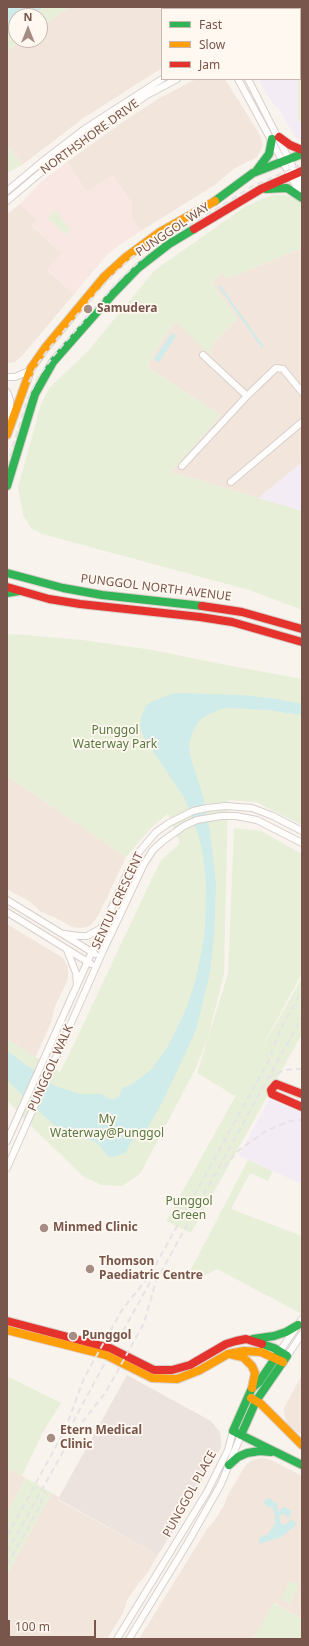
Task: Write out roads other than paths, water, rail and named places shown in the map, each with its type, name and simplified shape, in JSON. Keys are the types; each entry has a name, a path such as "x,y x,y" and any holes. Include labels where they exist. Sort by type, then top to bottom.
{"main road":[{"path":"253,173 263,164 269,154 275,138 302,150"},
{"name":"PUNGGOL WAY","path":"7,435 29,371 45,348 104,277 126,257 160,232 213,202 253,173 302,154"},
{"name":"PUNGGOL WAY","path":"7,486 34,394 53,362 111,296 138,268 169,244 261,189 296,173"},
{"path":"261,189 287,188 302,197"},
{"path":"7,568 11,574"},
{"name":"PUNGGOL NORTH AVENUE","path":"11,574 63,588 102,595 208,606 242,612 302,629"},
{"name":"PUNGGOL NORTH AVENUE","path":"7,587 49,599 80,604 200,617 232,622 302,642"},
{"path":"7,592 19,591"},
{"path":"302,1094 276,1084 271,1090 272,1094 302,1108"},
{"path":"7,1321 110,1348 154,1370 172,1370 190,1365 226,1344 246,1339 274,1336 286,1332 300,1322"},
{"path":"7,1330 106,1355 152,1378 177,1379 200,1370 228,1354 244,1351 261,1352 281,1357"},
{"path":"246,1339 262,1343 281,1357"},
{"path":"228,1354 237,1355 249,1362 254,1373 252,1388"},
{"name":"PUNGGOL PLACE","path":"252,1399 252,1388 281,1357"},
{"name":"PUNGGOL PLACE","path":"237,1433 252,1399 281,1357"},
{"path":"252,1399 262,1404 302,1445"},
{"path":"237,1433 302,1465"},
{"path":"229,1465 238,1457 247,1453 260,1451 276,1453"}],"street":[{"name":"NORTHSHORE DRIVE","path":"7,191 86,128 161,80"},
{"name":"NORTHSHORE DRIVE","path":"7,201 47,167 105,123 175,80"},
{"path":"239,80 275,138"},
{"path":"248,80 286,160 296,173 302,185"},
{"path":"296,173 302,197"},
{"path":"203,355 247,396"},
{"path":"182,466 247,396 280,368 302,392"},
{"path":"7,377 15,377 29,371"},
{"path":"7,392 10,400 10,424"},
{"path":"231,482 302,422"},
{"name":"SENTUL CRESCENT","path":"88,962 135,858 156,832 169,822 193,811 226,806 252,808 273,816 302,831"},
{"name":"SENTUL CRESCENT","path":"95,967 144,864 151,853 174,832 197,820 211,817 236,816 247,817 266,824 302,843"},
{"path":"7,900 100,957"},
{"path":"7,912 95,967"},
{"path":"60,933 87,936 100,929 107,922"},
{"path":"66,948 72,959 76,973 77,987"},
{"name":"PUNGGOL WALK","path":"7,1141 88,962"},
{"name":"PUNGGOL WALK","path":"7,1168 64,1041 95,967"},
{"name":"PUNGGOL PLACE","path":"281,1357 300,1322"},
{"name":"PUNGGOL PLACE","path":"281,1357 302,1334"},
{"name":"PUNGGOL PLACE","path":"129,1639 187,1544 221,1484 229,1465 237,1433"},
{"name":"PUNGGOL PLACE","path":"117,1639 207,1492 237,1433"}],"water":[{"path":"7,7 44,7 8,8 7,35"},
{"path":"220,285 264,347 262,348 218,286"},
{"path":"172,333 176,336 159,362 154,359"},
{"path":"172,694 241,695 277,699 302,704 302,715 267,710 230,708 220,709 204,717 198,722 192,733 189,745 191,759 203,796 210,832 216,884 214,937 210,972 196,1030 164,1099 143,1136 131,1142 126,1153 108,1157 101,1147 95,1142 81,1136 67,1136 7,1080 7,1051 55,1086 80,1094 101,1094 109,1099 115,1099 119,1096 123,1088 133,1084 152,1069 169,1045 186,1009 194,986 200,960 205,931 206,882 199,837 185,799 149,745 143,735 140,725 142,714 146,706 153,701"},
{"path":"269,1498 277,1504 278,1512 284,1507 291,1510 290,1518 283,1514 279,1516 283,1525 288,1523 291,1519 297,1524 281,1537 259,1544 259,1538 268,1534 275,1524 275,1515 272,1506 268,1508 263,1502"}],"railway":[{"path":"7,466 27,400 38,377 55,354 118,281 156,246 253,186 302,164"},
{"path":"29,382 39,362 47,351 88,302 132,257 148,247"},
{"path":"7,1536 65,1430 84,1378 122,1310 150,1275 268,1062 281,1028 302,990"},
{"path":"7,1552 73,1434 106,1392 144,1323 156,1281 302,1017"},
{"path":"268,1078 285,1070 302,1069"},
{"path":"224,1167 239,1150 266,1131 290,1121 302,1120"},
{"path":"118,1340 152,1279"},
{"path":"73,1422 106,1361"},
{"path":"7,1565 40,1506 45,1490"}],"place":[{"name":"Samudera","path":"88,309"},
{"name":"Minmed Clinic","path":"44,1228"},
{"name":"Thomson Paediatric Centre","path":"90,1269"},
{"name":"Punggol","path":"73,1336"},
{"name":"Etern Medical Clinic","path":"51,1438"}],"park label":[{"name":"Punggol Waterway Park","path":"115,738"},
{"name":"My Waterway@Punggol","path":"107,1127"},
{"name":"Punggol Green","path":"189,1209"}]}
